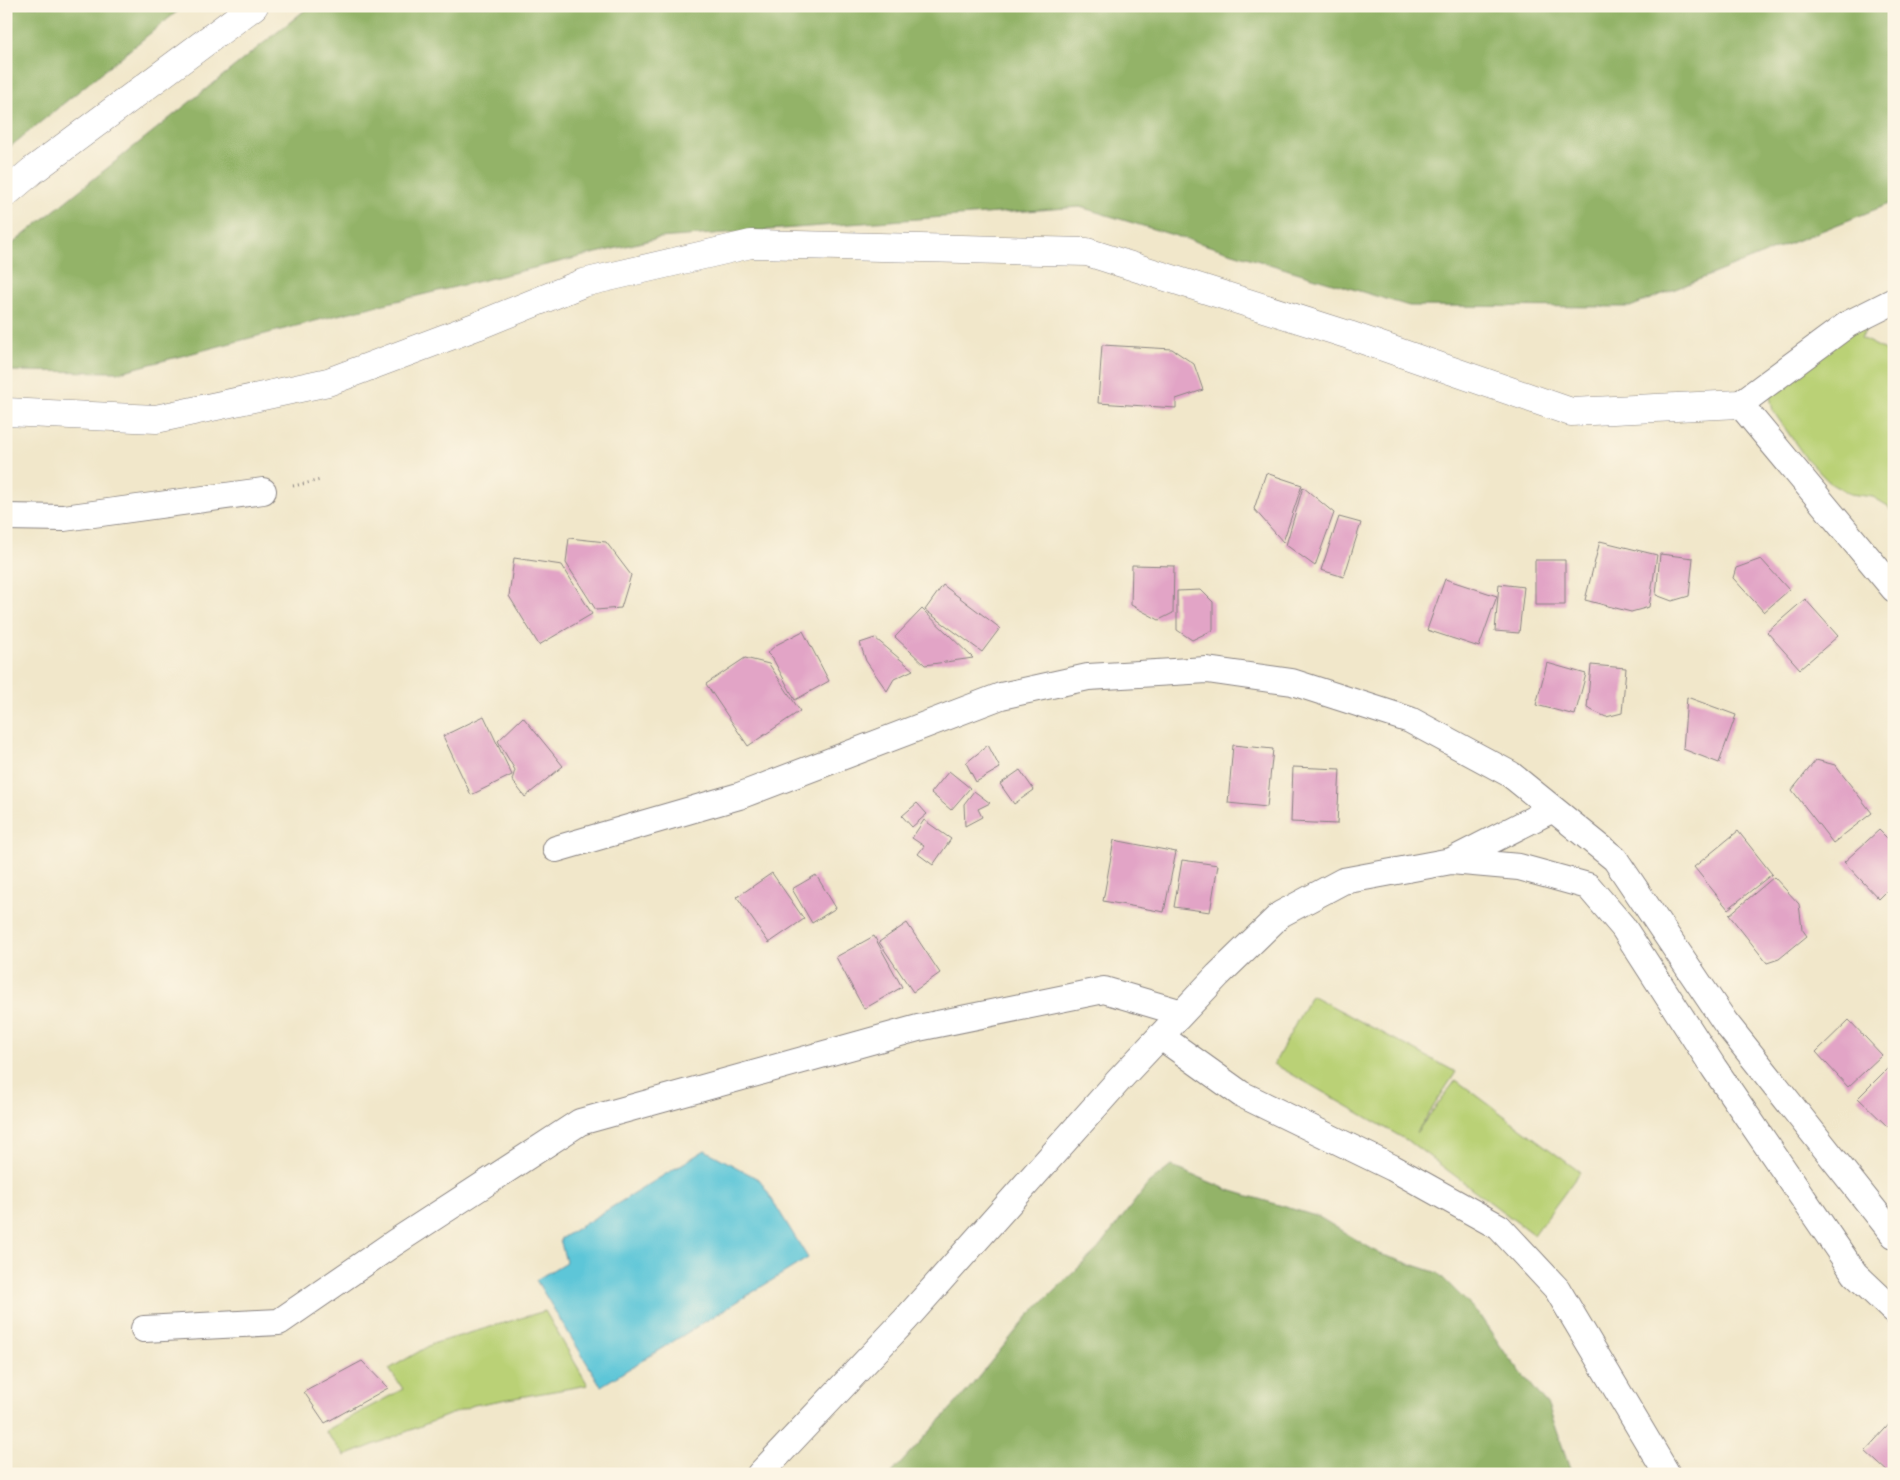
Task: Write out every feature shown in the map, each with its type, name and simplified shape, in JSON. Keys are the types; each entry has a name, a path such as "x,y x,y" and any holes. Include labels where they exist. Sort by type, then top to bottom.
{"street":[{"path":"6,193 32,171 254,6"},
{"path":"6,412 156,419 328,382 477,326 583,283 751,244 1087,252 1349,335 1571,412 1740,404 1848,324 1889,309"},
{"path":"1740,404 1894,589"},
{"path":"6,517 64,518 263,491"},
{"path":"556,849 739,796 1001,696 1088,677 1207,670 1292,682 1410,720 1510,774 1615,859 1725,1022 1891,1227"},
{"path":"1451,861 1553,809"},
{"path":"760,1474 905,1320 1182,1012 1281,914 1343,881 1451,861 1519,867 1588,886 1623,927 1714,1068 1855,1274 1894,1311"},
{"path":"144,1329 279,1322 394,1243 580,1122 918,1028 1104,990 1182,1012"},
{"path":"1160,1036 1241,1094 1393,1168 1499,1226 1557,1289 1667,1474"}],"green space":[{"path":"6,6 184,6 6,150"},
{"path":"310,6 1894,6 1894,202 1630,307 1409,306 1080,207 659,238 338,315 120,372 6,371 6,249"},
{"path":"1880,306 1861,338 1894,357 1894,516 1888,506 1873,497 1850,494 1828,481 1805,457 1773,411 1770,396"},
{"path":"1311,995 1456,1072 1416,1133 1456,1080 1580,1172 1534,1235 1410,1142 1274,1064"},
{"path":"1171,1166 1229,1190 1319,1217 1380,1254 1438,1273 1478,1313 1508,1357 1548,1405 1572,1474 891,1474 968,1390 1028,1316 1098,1249 1148,1184"},
{"path":"545,1311 588,1385 474,1405 345,1456 325,1431 403,1389 389,1369 432,1344"}],"water":[{"path":"705,1150 760,1180 808,1258 601,1386 536,1280 566,1262 560,1239"}],"building":[{"path":"1102,345 1172,349 1194,364 1203,390 1176,399 1176,408 1098,403"},
{"path":"1266,473 1302,485 1283,542 1254,509"},
{"path":"1303,487 1334,513 1315,566 1286,545"},
{"path":"1339,517 1361,523 1344,577 1321,570"},
{"path":"569,538 606,542 631,575 621,608 596,610 566,563"},
{"path":"1600,541 1657,555 1649,607 1631,612 1585,600"},
{"path":"1660,554 1693,558 1689,596 1672,601 1656,595"},
{"path":"514,558 562,565 592,614 539,645 509,596"},
{"path":"1761,559 1789,590 1764,612 1733,578 1736,568"},
{"path":"1535,560 1565,560 1565,605 1535,605"},
{"path":"1132,565 1174,566 1173,613 1159,620 1131,605"},
{"path":"1445,579 1497,596 1479,647 1427,630"},
{"path":"1499,584 1524,587 1519,633 1495,631"},
{"path":"943,585 1000,628 982,652 925,610"},
{"path":"1201,590 1213,602 1213,630 1192,640 1177,630 1177,591"},
{"path":"1805,599 1838,636 1800,669 1767,632"},
{"path":"922,609 973,658 925,665 895,637"},
{"path":"803,631 829,681 795,700 773,659 767,653 776,645"},
{"path":"875,638 913,670 894,679 887,691 866,661 860,643"},
{"path":"745,658 769,664 800,711 748,746 706,684"},
{"path":"1547,663 1586,674 1575,715 1536,705"},
{"path":"1591,665 1626,668 1622,713 1606,717 1587,708"},
{"path":"1687,697 1736,715 1719,763 1683,749"},
{"path":"484,716 512,775 471,795 443,736"},
{"path":"523,717 563,766 525,797 512,780 515,770 498,741"},
{"path":"988,745 1000,768 976,782 966,763"},
{"path":"1233,745 1273,749 1267,807 1228,803"},
{"path":"1816,760 1835,765 1872,813 1833,843 1792,790"},
{"path":"1293,767 1340,769 1337,824 1291,822"},
{"path":"1020,770 1034,790 1014,804 1000,784"},
{"path":"949,771 970,788 951,810 931,793"},
{"path":"974,791 990,803 978,809 982,817 965,826 964,804"},
{"path":"917,803 927,814 912,827 902,816"},
{"path":"924,820 951,839 933,865 918,854 924,846 912,838"},
{"path":"1879,830 1894,845 1894,884 1879,899 1844,862"},
{"path":"1738,831 1772,874 1728,909 1694,867"},
{"path":"1114,840 1176,852 1164,912 1103,901"},
{"path":"1182,860 1218,865 1210,912 1174,907"},
{"path":"772,873 804,919 769,943 737,897"},
{"path":"816,875 836,908 812,923 792,889"},
{"path":"1774,877 1799,904 1802,929 1807,936 1779,959 1767,963 1729,915"},
{"path":"907,923 940,973 913,992 879,942"},
{"path":"874,936 902,987 864,1009 836,957"},
{"path":"1849,1020 1882,1055 1848,1087 1816,1052"},
{"path":"1888,1068 1894,1074 1894,1121 1888,1127 1858,1098"},
{"path":"362,1361 388,1388 325,1423 304,1392"},
{"path":"1894,1419 1894,1474 1890,1474 1865,1451"}]}
